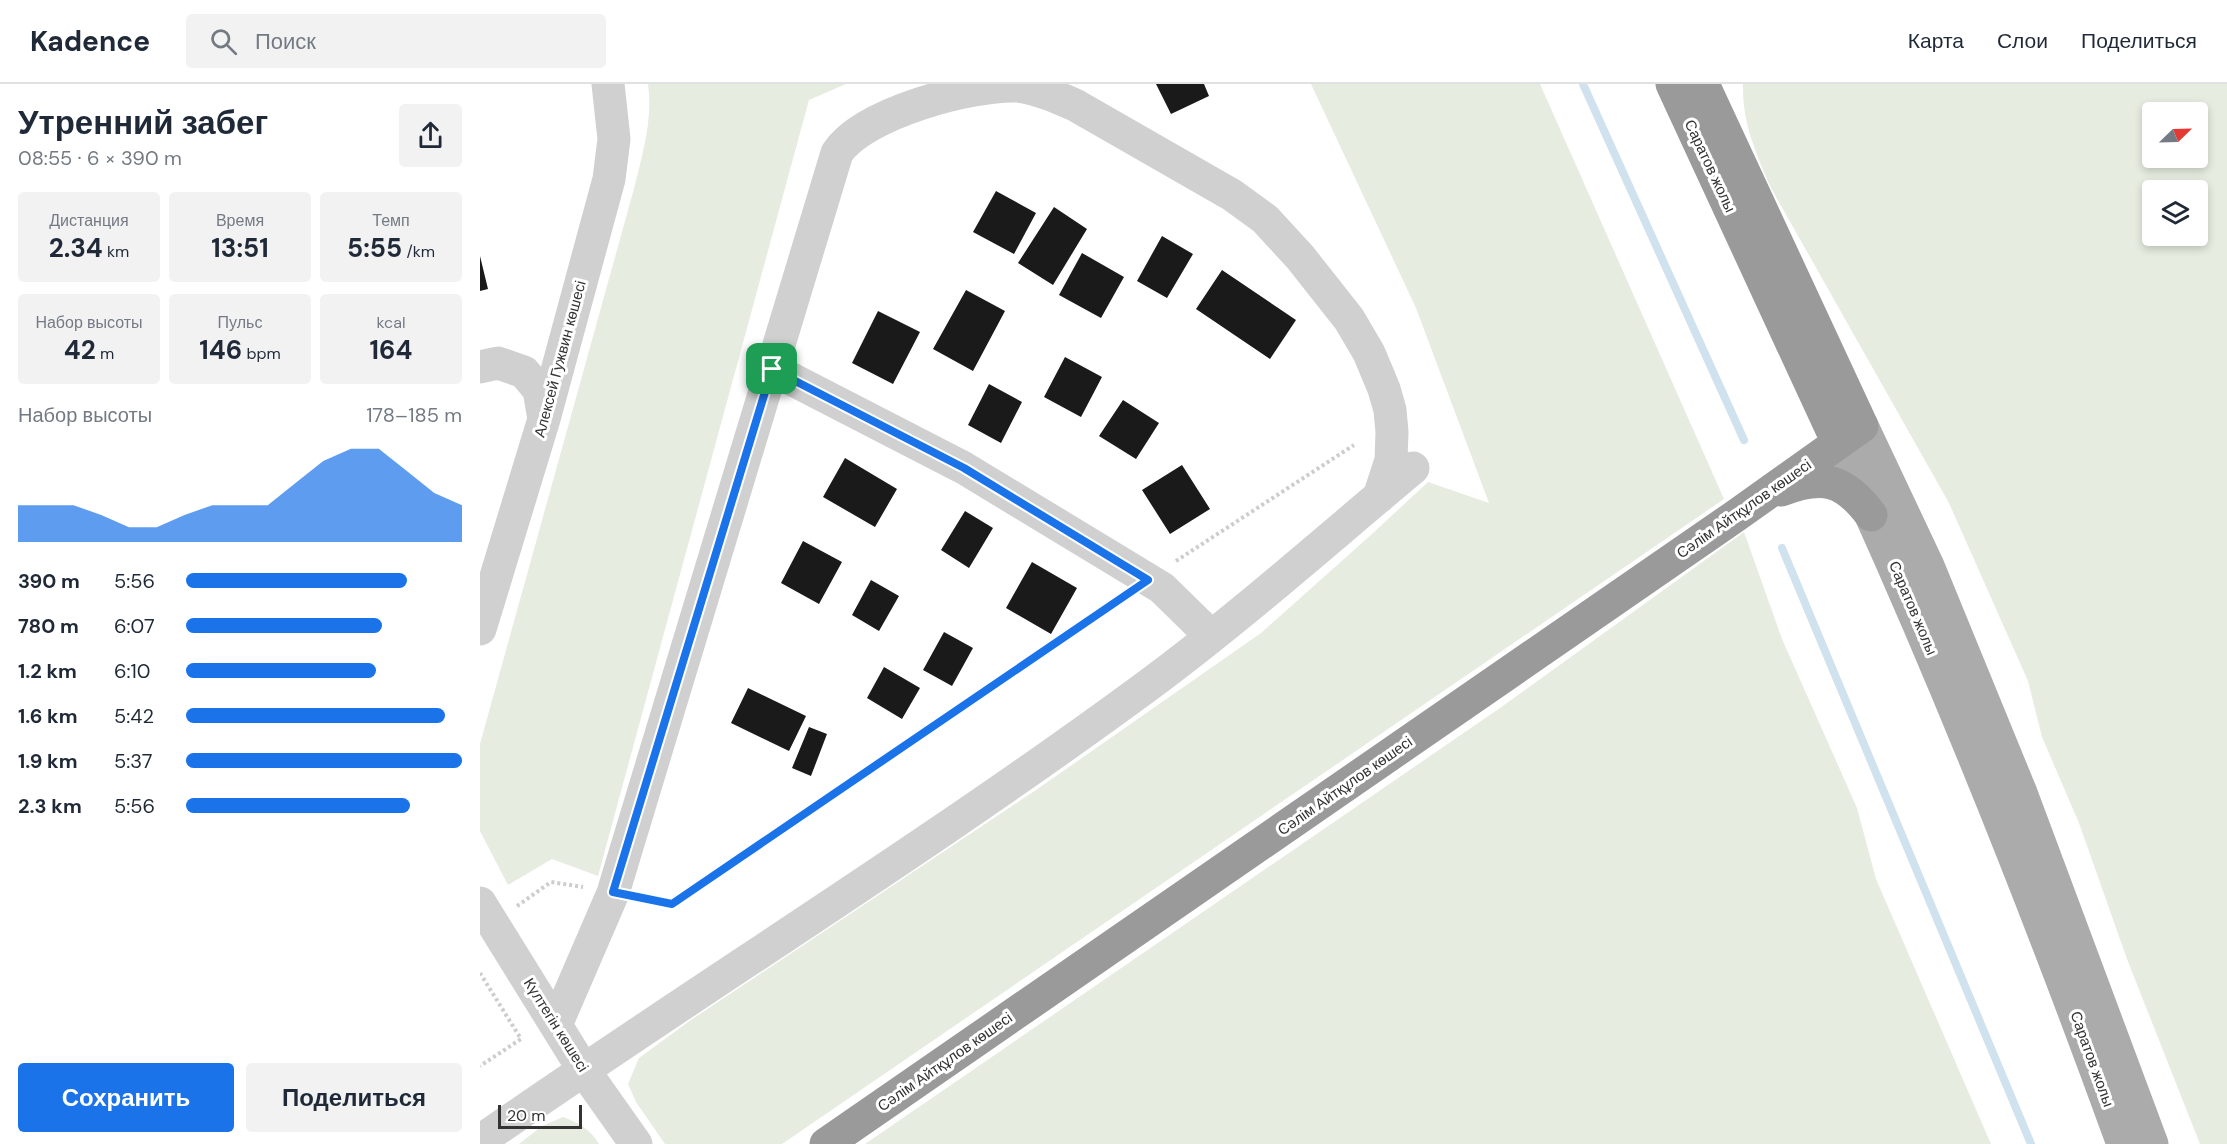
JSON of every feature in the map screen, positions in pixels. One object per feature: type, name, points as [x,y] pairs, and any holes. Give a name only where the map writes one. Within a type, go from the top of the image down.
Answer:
[{"type":"highway","name":"Саратов жолы","points":[[1672,84],[1806,374],[1850,434]]},
{"type":"highway","name":"Саратов жолы","points":[[1703,84],[1729,141],[1850,434]]},
{"type":"highway","points":[[1762,497],[1794,463],[1814,430],[1816,414],[1806,374]]},
{"type":"highway","name":"Сәлім Айтқұлов көшесі","points":[[826,1144],[1850,434]]},
{"type":"highway","points":[[1762,497],[1797,484],[1826,481],[1835,483],[1855,495],[1872,514]]},
{"type":"main road","name":"Саратов жолы","points":[[1850,434],[1872,514],[1926,637],[2009,842],[2123,1144]]},
{"type":"main road","name":"Саратов жолы","points":[[1850,434],[1928,566],[2013,772],[2152,1144]]},
{"type":"street","name":"Алексей Гужвин көшесі","points":[[480,629],[544,419],[609,179],[614,140],[608,84]]},
{"type":"street","points":[[556,1025],[613,892],[837,153],[843,144],[857,133],[878,121],[928,100],[964,89],[989,84],[1017,86],[1048,93],[1075,105],[1232,195],[1265,219],[1300,257],[1349,319],[1369,353],[1384,389],[1392,432],[1391,460],[1379,497]]},
{"type":"street","points":[[1724,84],[1729,141]]},
{"type":"street","points":[[480,367],[498,363],[524,372],[539,390],[544,419]]},
{"type":"street","points":[[772,369],[964,468],[1162,588],[1211,636]]},
{"type":"street","points":[[480,1141],[583,1069],[903,857],[1136,694],[1211,636],[1413,468]]},
{"type":"street","name":"Күлтегін көшесі","points":[[486,913],[583,1069],[636,1144]]},
{"type":"path","points":[[486,913],[551,882],[672,904],[1148,580],[1354,445]]},
{"type":"path","points":[[480,973],[521,1038],[480,1065]]},
{"type":"shaded area","points":[[648,84],[846,84],[809,100],[598,876],[552,859],[508,885],[480,831],[480,744],[635,185],[648,122]]},
{"type":"shaded area","points":[[1311,84],[1540,84],[1724,499],[782,1144],[665,1144],[636,1102],[628,1084],[639,1058],[688,1022],[1036,790],[1261,633],[1428,482],[1489,503],[1416,308]]},
{"type":"shaded area","points":[[1743,84],[2227,84],[2227,1144],[2200,1144],[2127,959],[2079,823],[2042,737],[2028,681],[1949,503],[1771,188],[1751,138],[1745,112]]},
{"type":"shaded area","points":[[1744,532],[1782,639],[1857,808],[1876,879],[1991,1144],[865,1144],[1500,708]]},
{"type":"shaded area","points":[[563,1117],[584,1127],[599,1144],[519,1144],[542,1126]]},
{"type":"building","points":[[1156,84],[1204,84],[1209,96],[1171,114]]},
{"type":"building","points":[[996,191],[1036,213],[1014,254],[973,232]]},
{"type":"building","points":[[1054,207],[1087,229],[1053,285],[1018,263]]},
{"type":"building","points":[[1162,236],[1193,254],[1167,298],[1137,281]]},
{"type":"building","points":[[1082,253],[1124,277],[1101,318],[1059,295]]},
{"type":"building","points":[[480,256],[488,289],[480,291]]},
{"type":"building","points":[[1222,270],[1296,320],[1270,359],[1196,309]]},
{"type":"building","points":[[966,290],[1005,311],[973,371],[933,349]]},
{"type":"building","points":[[878,311],[920,332],[893,384],[852,363]]},
{"type":"building","points":[[1065,357],[1102,377],[1081,417],[1044,397]]},
{"type":"building","points":[[989,384],[1022,402],[1001,443],[968,425]]},
{"type":"building","points":[[1123,400],[1159,423],[1136,459],[1099,436]]},
{"type":"building","points":[[845,458],[897,489],[875,527],[823,497]]},
{"type":"building","points":[[1182,465],[1210,509],[1170,534],[1142,490]]},
{"type":"building","points":[[965,511],[993,528],[969,568],[941,550]]},
{"type":"building","points":[[803,541],[842,562],[819,604],[781,583]]},
{"type":"building","points":[[1032,562],[1077,588],[1051,634],[1006,608]]},
{"type":"building","points":[[871,580],[899,596],[879,631],[852,615]]},
{"type":"building","points":[[944,632],[973,648],[952,686],[923,670]]},
{"type":"building","points":[[884,667],[920,688],[902,719],[867,698]]},
{"type":"building","points":[[748,688],[806,716],[789,751],[731,723]]},
{"type":"building","points":[[809,727],[827,734],[811,776],[792,768]]},
{"type":"waterway","points":[[1583,84],[1744,440]]},
{"type":"waterway","points":[[1782,548],[2031,1144]]},
{"type":"route","points":[[772,369],[964,468],[1148,580],[672,904],[613,892],[654,756],[772,369]]}]
